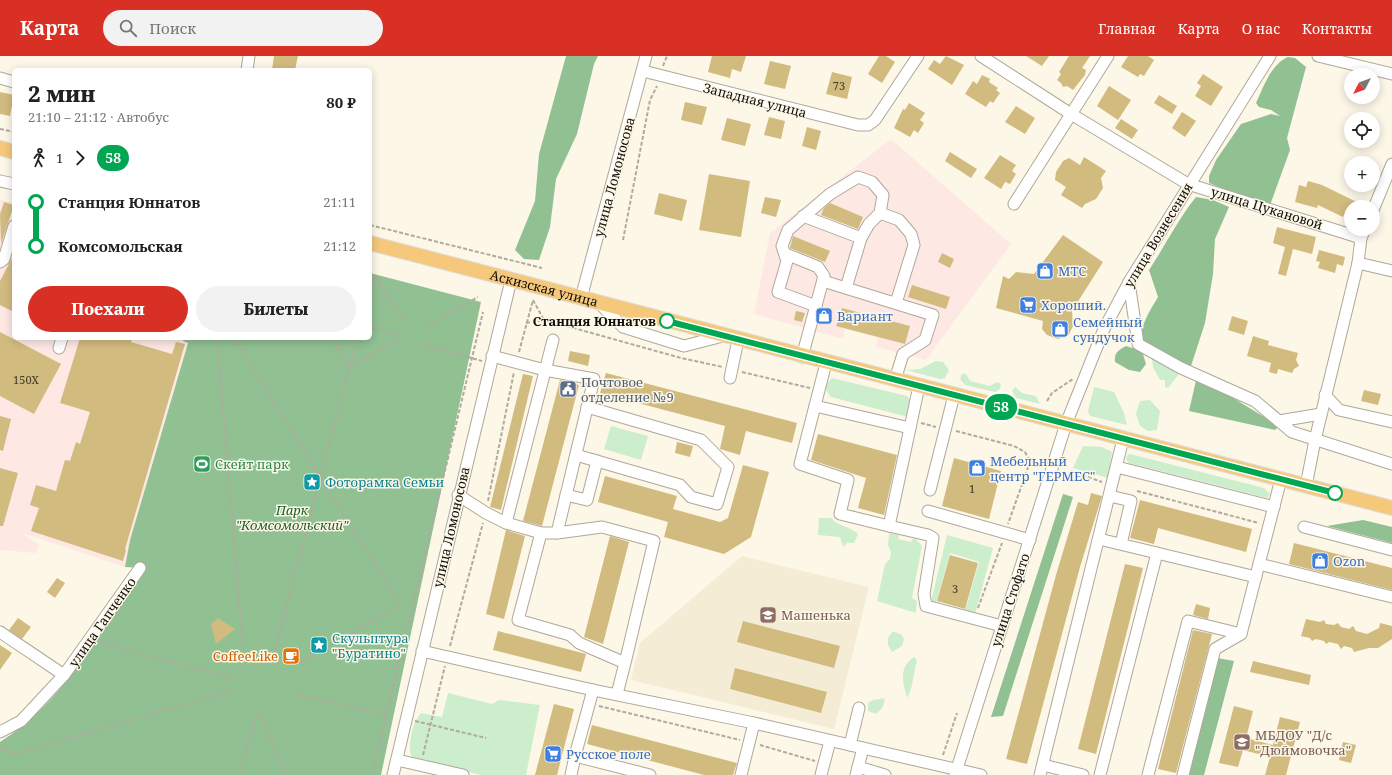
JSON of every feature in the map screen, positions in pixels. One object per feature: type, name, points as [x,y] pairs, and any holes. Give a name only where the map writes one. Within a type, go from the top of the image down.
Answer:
[{"type":"main road","points":[[0,148],[12,151]]},
{"type":"main road","name":"Аскизская улица","points":[[372,244],[802,357],[1392,508]]},
{"type":"street","points":[[246,68],[249,56]]},
{"type":"street","name":"улица Ломоносова","points":[[581,298],[646,56]]},
{"type":"street","name":"Западная улица","points":[[642,71],[851,124],[868,126],[875,120],[918,56]]},
{"type":"street","name":"улица Цукановой","points":[[981,56],[1071,114],[1188,184],[1344,228]]},
{"type":"street","points":[[1014,204],[1108,56]]},
{"type":"street","name":"улица Вознесения","points":[[1066,424],[1104,329],[1129,282],[1188,184],[1270,56]]},
{"type":"street","points":[[1318,56],[1392,74]]},
{"type":"street","points":[[0,78],[12,81]]},
{"type":"street","points":[[1377,200],[1392,164]]},
{"type":"street","points":[[816,306],[778,292],[786,261],[786,254],[782,246],[788,230],[803,216],[830,194],[858,177],[872,182],[883,195],[880,213],[869,224],[861,238],[846,288]]},
{"type":"street","points":[[0,181],[12,184]]},
{"type":"street","points":[[880,213],[899,220],[911,234],[914,245],[896,304]]},
{"type":"street","points":[[803,216],[861,238]]},
{"type":"street","points":[[0,262],[4,259],[12,233]]},
{"type":"street","points":[[1306,486],[1325,395],[1358,263],[1362,236]]},
{"type":"street","points":[[786,254],[818,267],[824,276],[802,357]]},
{"type":"street","points":[[1358,263],[1392,271]]},
{"type":"street","name":"улица Ломоносова","points":[[393,775],[458,495],[511,280]]},
{"type":"street","points":[[823,281],[933,315],[925,340],[903,354],[895,380]]},
{"type":"street","points":[[1129,282],[1138,344],[1181,368],[1255,401],[1292,432],[1392,464]]},
{"type":"street","points":[[598,302],[623,327],[684,346],[722,336]]},
{"type":"street","points":[[506,523],[553,340]]},
{"type":"street","points":[[730,378],[738,340]]},
{"type":"street","points":[[491,360],[594,379],[558,533]]},
{"type":"street","points":[[826,363],[800,464],[848,480],[840,514],[928,535],[932,538],[933,544],[924,594],[926,606],[1002,626]]},
{"type":"street","points":[[889,526],[919,386]]},
{"type":"street","points":[[930,490],[954,395]]},
{"type":"street","points":[[1325,395],[1339,410],[1392,422]]},
{"type":"street","points":[[815,406],[910,428]]},
{"type":"street","points":[[576,455],[680,485],[691,497],[718,504],[728,468],[701,440],[587,407]]},
{"type":"street","points":[[1279,421],[1321,414]]},
{"type":"street","name":"улица Стофато","points":[[956,772],[1066,424]]},
{"type":"street","points":[[1083,775],[1042,770],[1124,439]]},
{"type":"street","points":[[566,495],[587,500],[597,461]]},
{"type":"street","points":[[1117,467],[1274,507]]},
{"type":"street","points":[[1183,775],[1214,649],[1242,634],[1281,479]]},
{"type":"street","points":[[1111,490],[1131,501],[1121,544]]},
{"type":"street","points":[[458,495],[486,513],[506,523],[541,533],[558,533],[602,527],[654,541],[617,694]]},
{"type":"street","points":[[928,512],[1030,540]]},
{"type":"street","points":[[1304,527],[1392,550]]},
{"type":"street","points":[[541,533],[518,620],[570,635],[579,643],[625,663]]},
{"type":"street","points":[[1099,539],[1256,577]]},
{"type":"street","points":[[1100,775],[1157,553]]},
{"type":"street","points":[[1259,564],[1392,597]]},
{"type":"street","name":"улица Гапченко","points":[[0,732],[20,721],[64,675],[140,568]]},
{"type":"street","points":[[1148,775],[1188,621],[1242,634]]},
{"type":"street","name":"улица Гапченко","points":[[0,632],[64,675]]},
{"type":"street","points":[[422,651],[593,690],[754,723],[939,765],[956,772],[981,775]]},
{"type":"street","points":[[571,775],[593,690]]},
{"type":"street","points":[[850,746],[859,708]]},
{"type":"street","points":[[741,775],[754,723]]},
{"type":"street","points":[[821,775],[830,741]]},
{"type":"street","points":[[863,748],[857,771],[885,775]]},
{"type":"street","points":[[575,756],[650,775]]},
{"type":"street","points":[[397,760],[463,775]]},
{"type":"path","points":[[662,69],[667,56]]},
{"type":"path","points":[[623,240],[650,100],[657,85]]},
{"type":"path","points":[[0,129],[12,132]]},
{"type":"path","points":[[372,226],[542,268]]},
{"type":"path","points":[[372,286],[375,276]]},
{"type":"path","points":[[375,276],[404,321]]},
{"type":"path","points":[[426,327],[478,297]]},
{"type":"path","points":[[533,300],[544,320]]},
{"type":"path","points":[[372,775],[484,312]]},
{"type":"path","points":[[372,328],[400,335]]},
{"type":"path","points":[[349,367],[399,338]]},
{"type":"path","points":[[217,340],[243,650]]},
{"type":"path","points":[[235,340],[400,605],[300,663]]},
{"type":"path","points":[[333,340],[349,367]]},
{"type":"path","points":[[273,657],[356,340]]},
{"type":"path","points":[[421,344],[472,358],[491,360]]},
{"type":"path","points":[[1047,401],[1052,393],[1074,378]]},
{"type":"path","points":[[945,429],[950,433],[957,431],[1014,446],[1026,452],[1028,458],[1031,459]]},
{"type":"path","points":[[1071,471],[1111,490]]},
{"type":"path","points":[[1135,491],[1269,526]]},
{"type":"path","points":[[95,641],[236,679]]},
{"type":"path","points":[[0,750],[16,754],[234,690]]},
{"type":"path","points":[[293,694],[386,715]]},
{"type":"path","points":[[590,704],[749,742],[824,763]]},
{"type":"path","points":[[239,775],[258,712],[285,775]]},
{"type":"path","points":[[939,765],[957,713]]},
{"type":"path","points":[[412,720],[486,738]]},
{"type":"path","points":[[420,765],[432,724]]},
{"type":"shaded area","points":[[891,139],[1011,244],[926,360],[876,347],[878,338],[845,329],[843,339],[754,314],[770,233]]},
{"type":"shaded area","points":[[0,199],[12,202],[12,340],[184,340],[188,342],[130,540],[125,567],[22,533],[39,545],[36,553],[0,550]]},
{"type":"shaded area","name":"Машенька","points":[[742,556],[869,587],[834,729],[631,680],[640,643]]},
{"type":"green space","points":[[566,56],[598,56],[594,64],[577,134],[556,179],[550,227],[539,260],[524,259],[515,250],[535,201],[539,154]]},
{"type":"green space","points":[[1288,57],[1295,58],[1306,67],[1287,138],[1290,150],[1269,208],[1209,183],[1209,176],[1216,160],[1241,124],[1271,114],[1280,116],[1271,110],[1259,107],[1256,103],[1272,71],[1282,60]]},
{"type":"green space","points":[[1196,197],[1213,200],[1229,207],[1215,239],[1213,274],[1205,323],[1191,366],[1142,342],[1141,337],[1143,325],[1158,297],[1149,270],[1183,214]]},
{"type":"green space","name":"Парк \"Комсомольский\"","points":[[372,274],[481,302],[381,775],[0,775],[0,742],[23,726],[44,707],[63,685],[98,639],[145,568],[125,567],[130,540],[188,343],[183,341],[372,340]]},
{"type":"green space","points":[[1126,346],[1142,351],[1146,364],[1140,372],[1129,370],[1115,362],[1117,352]]},
{"type":"green space","points":[[1151,354],[1182,370],[1168,388],[1165,387],[1165,380],[1160,380],[1153,367]]},
{"type":"green space","points":[[936,361],[943,362],[949,370],[945,378],[940,379],[906,370],[920,369]]},
{"type":"green space","points":[[962,374],[966,374],[970,381],[990,386],[997,382],[1001,384],[1000,389],[995,392],[965,385],[960,379]]},
{"type":"green space","points":[[1197,376],[1279,426],[1275,430],[1189,411]]},
{"type":"green space","points":[[832,378],[907,396],[911,401],[908,417],[831,397],[824,387]]},
{"type":"green space","points":[[1015,387],[1022,393],[1036,396],[1040,404],[1016,398],[1012,391]]},
{"type":"green space","points":[[1094,387],[1114,392],[1124,413],[1127,425],[1090,416],[1088,411]]},
{"type":"green space","points":[[1150,400],[1160,411],[1157,430],[1148,431],[1140,426],[1136,414],[1140,401]]},
{"type":"green space","points":[[611,426],[648,436],[641,460],[604,449]]},
{"type":"green space","points":[[1083,446],[1102,447],[1112,452],[1108,478],[1073,468]]},
{"type":"green space","points":[[1130,454],[1264,488],[1270,494],[1267,498],[1129,463],[1126,459],[1127,455]]},
{"type":"green space","points":[[1063,494],[1073,497],[1003,716],[991,717]]},
{"type":"green space","points":[[819,518],[831,518],[837,523],[855,531],[858,534],[854,543],[847,543],[843,547],[840,537],[818,535]]},
{"type":"green space","points":[[1363,520],[1392,527],[1392,543],[1327,526]]},
{"type":"green space","points":[[889,533],[899,535],[898,539],[911,542],[912,539],[916,539],[922,546],[912,598],[917,601],[916,613],[877,601],[885,564],[890,559],[891,552],[888,545]]},
{"type":"green space","points":[[947,535],[993,548],[974,618],[936,607],[937,602],[965,611],[979,562],[950,553],[935,607],[930,606]]},
{"type":"green space","points":[[892,632],[900,634],[904,639],[902,646],[892,652],[888,645],[888,638]]},
{"type":"green space","points":[[914,657],[917,660],[911,689],[907,698],[903,676],[906,666]]},
{"type":"green space","points":[[1212,657],[1234,661],[1204,775],[1184,775]]},
{"type":"green space","points":[[448,693],[492,704],[499,700],[540,705],[526,775],[481,775],[412,759],[410,741],[418,717],[421,713],[442,717]]},
{"type":"green space","points":[[885,698],[883,707],[876,714],[868,711],[868,703],[873,700]]},
{"type":"building","points":[[274,56],[298,56],[295,68],[272,68]]},
{"type":"building","points":[[712,56],[746,56],[741,72],[732,69],[730,78],[708,72]]},
{"type":"building","points":[[879,56],[886,56],[895,62],[882,83],[868,74]]},
{"type":"building","points":[[946,56],[964,65],[952,85],[928,69],[934,60],[940,64]]},
{"type":"building","points":[[1026,56],[1049,56],[1042,66]]},
{"type":"building","points":[[1069,56],[1090,56],[1082,68],[1086,70],[1085,75],[1073,90],[1067,86],[1063,87],[1057,80],[1061,74],[1059,72]]},
{"type":"building","points":[[1128,56],[1148,56],[1154,60],[1144,76],[1140,74],[1138,77],[1121,67]]},
{"type":"building","points":[[770,61],[791,66],[785,89],[764,84]]},
{"type":"building","points":[[832,72],[852,77],[847,99],[826,94]]},
{"type":"building","points":[[1203,74],[1223,87],[1211,106],[1195,96],[1201,86],[1197,83]]},
{"type":"building","points":[[982,75],[990,79],[989,82],[998,88],[996,90],[1000,93],[993,103],[990,101],[986,107],[965,94],[973,81],[977,84]]},
{"type":"building","points":[[1109,86],[1131,100],[1118,120],[1097,106]]},
{"type":"building","points":[[0,92],[12,95],[10,116],[0,114]]},
{"type":"building","points":[[1159,95],[1177,106],[1172,114],[1154,103]]},
{"type":"building","points":[[685,102],[707,107],[702,125],[681,120]]},
{"type":"building","points":[[909,103],[925,113],[920,120],[924,123],[918,133],[914,130],[910,137],[894,128],[903,109],[905,110]]},
{"type":"building","points":[[1016,106],[1035,118],[1025,134],[1005,122]]},
{"type":"building","points":[[1182,112],[1196,121],[1185,137],[1172,128]]},
{"type":"building","points":[[769,117],[785,121],[781,139],[764,135]]},
{"type":"building","points":[[727,118],[751,124],[745,146],[721,140]]},
{"type":"building","points":[[1121,119],[1138,130],[1132,139],[1115,128]]},
{"type":"building","points":[[807,127],[821,131],[816,150],[802,146]]},
{"type":"building","points":[[950,152],[977,169],[971,178],[945,161]]},
{"type":"building","points":[[1000,155],[1016,165],[1012,171],[1016,174],[1010,184],[1005,182],[1001,189],[984,178]]},
{"type":"building","points":[[1084,157],[1106,171],[1101,178],[1103,188],[1096,199],[1085,204],[1082,208],[1061,195],[1066,187],[1055,180],[1056,172],[1063,161],[1069,158],[1080,165]]},
{"type":"building","points":[[709,174],[750,181],[741,237],[699,230]]},
{"type":"building","points":[[1308,181],[1322,185],[1353,200],[1344,200],[1343,217],[1318,205],[1317,208],[1295,202],[1299,185],[1306,187]]},
{"type":"building","points":[[659,193],[687,200],[682,221],[654,214]]},
{"type":"building","points":[[765,197],[781,200],[776,217],[761,213]]},
{"type":"building","points":[[4,202],[12,204],[12,211],[1,244],[0,214]]},
{"type":"building","points":[[830,203],[863,217],[858,229],[821,215],[824,208]]},
{"type":"building","points":[[1277,227],[1316,237],[1312,254],[1293,249],[1286,276],[1278,274],[1285,247],[1273,243]]},
{"type":"building","points":[[1063,235],[1103,262],[1072,311],[1073,326],[1069,334],[1058,339],[1047,335],[1042,329],[1043,321],[996,308],[1003,276],[1009,279],[1016,272],[1034,274]]},
{"type":"building","points":[[793,236],[830,251],[825,262],[790,248]]},
{"type":"building","points":[[1319,250],[1345,257],[1343,266],[1337,264],[1335,273],[1318,268],[1320,262],[1316,261]]},
{"type":"building","points":[[942,253],[954,259],[950,268],[938,262]]},
{"type":"building","points":[[12,258],[12,311],[0,305],[0,281]]},
{"type":"building","points":[[912,285],[950,297],[946,309],[908,297]]},
{"type":"building","points":[[842,308],[910,326],[905,344],[836,326]]},
{"type":"building","points":[[796,311],[805,313],[802,322],[794,320]]},
{"type":"building","points":[[1232,316],[1248,321],[1244,335],[1228,330]]},
{"type":"building","points":[[0,332],[12,338],[12,340],[15,340],[61,364],[34,414],[0,396]]},
{"type":"building","points":[[1253,336],[1269,341],[1268,345],[1298,353],[1296,360],[1299,366],[1294,369],[1292,373],[1278,369],[1277,374],[1269,372],[1271,363],[1247,356]]},
{"type":"building","points":[[79,340],[132,340],[131,342],[172,354],[176,342],[185,344],[125,549],[123,561],[31,531],[39,508],[30,505],[36,485],[56,491],[65,460],[70,461],[76,442],[80,444],[90,412],[60,403]]},
{"type":"building","points":[[570,351],[590,355],[588,366],[568,361]]},
{"type":"building","points":[[606,373],[797,423],[792,443],[746,431],[740,455],[720,449],[725,426],[600,393]]},
{"type":"building","points":[[523,374],[533,376],[501,510],[490,507]]},
{"type":"building","points":[[560,380],[579,385],[542,526],[523,521]]},
{"type":"building","points":[[1364,390],[1381,394],[1378,405],[1361,401]]},
{"type":"building","points":[[0,416],[11,419],[3,451],[0,450]]},
{"type":"building","points":[[818,434],[897,455],[884,515],[858,508],[866,478],[811,460]]},
{"type":"building","points":[[677,442],[693,446],[690,457],[675,453]]},
{"type":"building","points":[[954,458],[1001,471],[989,519],[942,506]]},
{"type":"building","points":[[743,465],[769,472],[751,537],[724,554],[664,537],[668,522],[598,502],[605,476],[677,496],[673,509],[720,522],[728,518]]},
{"type":"building","points":[[0,468],[18,473],[3,526],[0,526]]},
{"type":"building","points":[[1091,493],[1102,496],[1080,567],[1027,764],[1006,759],[1056,575],[1078,502],[1088,505]]},
{"type":"building","points":[[1140,500],[1252,529],[1246,552],[1158,528],[1154,544],[1130,538]]},
{"type":"building","points":[[506,530],[525,536],[504,619],[486,614]]},
{"type":"building","points":[[610,536],[629,542],[603,644],[584,637]]},
{"type":"building","points":[[1294,543],[1392,568],[1392,590],[1289,564]]},
{"type":"building","points":[[950,555],[978,563],[965,609],[937,601]]},
{"type":"building","points":[[1125,564],[1143,568],[1096,754],[1078,749]]},
{"type":"building","points":[[57,578],[65,583],[55,598],[47,592]]},
{"type":"building","points":[[1196,604],[1210,608],[1208,619],[1193,615]]},
{"type":"building","points":[[18,618],[31,627],[22,639],[9,630]]},
{"type":"building","points":[[218,618],[235,629],[216,644],[211,624]]},
{"type":"building","points":[[1306,619],[1320,622],[1324,620],[1326,624],[1334,625],[1338,623],[1341,627],[1349,629],[1353,626],[1356,631],[1367,634],[1379,628],[1380,623],[1392,626],[1392,639],[1378,648],[1369,648],[1354,652],[1352,648],[1344,646],[1341,649],[1338,644],[1329,642],[1326,644],[1324,641],[1316,639],[1312,641],[1310,638],[1301,636]]},
{"type":"building","points":[[743,621],[840,646],[834,668],[737,642]]},
{"type":"building","points":[[1193,630],[1212,634],[1176,773],[1158,769]]},
{"type":"building","points":[[498,631],[586,654],[581,672],[493,650]]},
{"type":"building","points":[[0,645],[12,653],[0,670]]},
{"type":"building","points":[[1253,661],[1311,675],[1309,685],[1250,672]]},
{"type":"building","points":[[735,668],[827,692],[821,713],[730,689]]},
{"type":"building","points":[[554,704],[574,709],[557,775],[535,775]]},
{"type":"building","name":"МБДОУ \"Д/с \"Дюймовочка\"","points":[[1234,706],[1253,711],[1246,738],[1273,745],[1280,717],[1300,722],[1286,775],[1265,775],[1270,757],[1243,750],[1238,767],[1219,763]]},
{"type":"building","points":[[592,725],[737,763],[733,775],[704,775],[587,744]]},
{"type":"building","points":[[1343,742],[1356,745],[1351,763],[1339,760]]},
{"type":"bus line","name":"58","points":[[667,321],[802,357],[1335,493]]},
{"type":"place","name":"МТС","points":[[1045,271]]},
{"type":"place","name":"Хороший.","points":[[1028,305]]},
{"type":"place","name":"Вариант","points":[[824,316]]},
{"type":"place","name":"Станция Юннатов","points":[[667,321]]},
{"type":"place","name":"Семейный сундучок","points":[[1060,329]]},
{"type":"place","name":"Почтовое отделение №9","points":[[568,389]]},
{"type":"place","name":"Скейт парк","points":[[202,464]]},
{"type":"place","name":"Мебельный центр \"ГЕРМЕС\"","points":[[977,468]]},
{"type":"place","name":"Фоторамка Семьи","points":[[312,482]]},
{"type":"place","name":"Ozon","points":[[1320,561]]},
{"type":"place","name":"Машенька","points":[[768,615]]},
{"type":"place","name":"Скульптура \"Буратино\"","points":[[319,645]]},
{"type":"place","name":"CoffeeLike","points":[[291,656]]},
{"type":"place","name":"МБДОУ \"Д/с \"Дюймовочка\"","points":[[1242,742]]},
{"type":"place","name":"Русское поле","points":[[553,754]]}]
